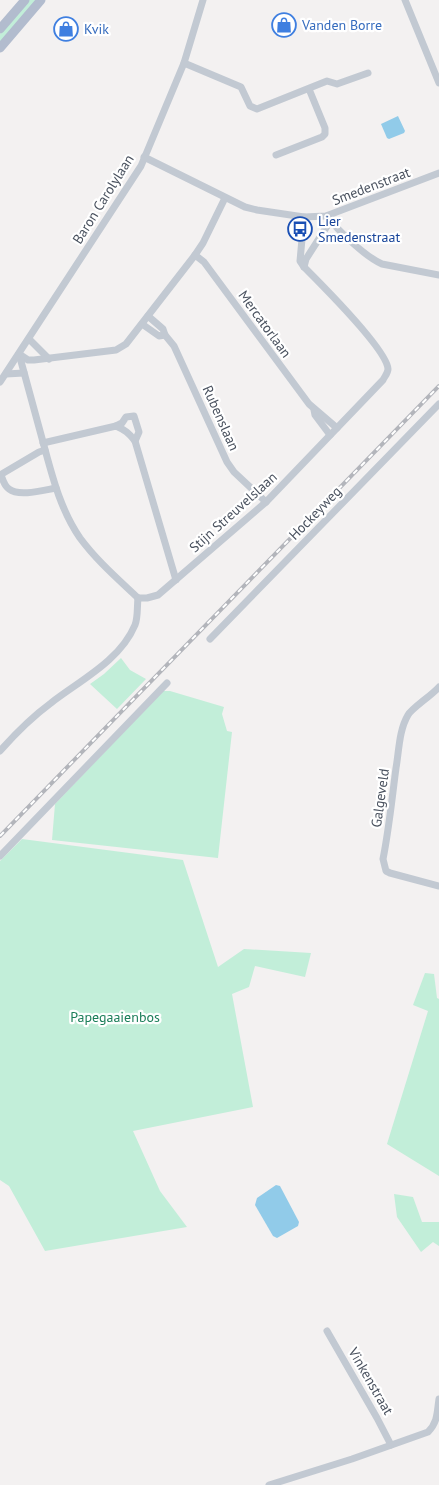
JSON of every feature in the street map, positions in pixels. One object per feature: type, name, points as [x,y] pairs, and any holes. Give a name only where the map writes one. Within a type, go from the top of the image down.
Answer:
[{"type":"main road","points":[[0,29],[25,0]]},
{"type":"main road","points":[[0,48],[41,0]]},
{"type":"street","name":"Baron Carolylaan","points":[[0,382],[141,166],[184,63],[203,0]]},
{"type":"street","points":[[405,0],[439,82]]},
{"type":"street","points":[[410,0],[411,13]]},
{"type":"street","points":[[184,63],[241,87],[250,106],[257,109],[327,81],[337,84],[368,73]]},
{"type":"street","points":[[276,155],[322,137],[325,134],[325,128],[309,89]]},
{"type":"street","name":"Smedenstraat","points":[[144,157],[245,207],[329,218],[439,173]]},
{"type":"street","points":[[19,354],[28,360],[49,359],[120,348],[126,344],[195,255],[225,198]]},
{"type":"street","points":[[304,216],[300,261],[304,267]]},
{"type":"street","points":[[304,267],[306,258],[329,218],[374,260],[382,264],[439,275]]},
{"type":"street","name":"Mercatorlaan","points":[[195,255],[204,262],[314,410],[337,428]]},
{"type":"street","name":"Stijn Streuvelslaan","points":[[138,598],[147,598],[158,594],[266,502],[383,380],[388,371],[386,363],[365,333],[344,308],[304,267]]},
{"type":"street","name":"Rubenslaan","points":[[148,316],[163,329],[165,335],[174,346],[227,462],[234,472],[266,502]]},
{"type":"street","points":[[142,324],[159,336],[165,335]]},
{"type":"street","points":[[29,339],[49,359]]},
{"type":"street","points":[[0,751],[49,704],[113,656],[131,633],[136,623],[138,598],[106,569],[85,544],[66,512],[56,488],[19,354]]},
{"type":"street","points":[[6,374],[24,373]]},
{"type":"street","name":"Hockeyweg","points":[[210,639],[439,404]]},
{"type":"street","name":"Mercatorlaan","points":[[314,410],[315,415],[330,435]]},
{"type":"street","points":[[56,488],[33,492],[16,492],[6,486],[0,475],[39,452],[44,447],[116,426],[122,423],[126,417],[134,416],[139,432],[135,441]]},
{"type":"street","points":[[116,426],[126,430],[135,441],[176,580]]},
{"type":"street","points":[[0,856],[167,683]]},
{"type":"street","name":"Galgeveld","points":[[439,687],[412,710],[405,723],[399,748],[383,859],[386,871],[390,873],[439,886]]},
{"type":"street","name":"Vinkenstraat","points":[[327,1331],[378,1418],[391,1445]]},
{"type":"street","points":[[269,1485],[428,1432],[437,1419],[439,1399]]},
{"type":"green space","points":[[29,0],[37,0],[0,43],[0,34]]},
{"type":"green space","points":[[121,658],[130,670],[146,679],[117,709],[90,684]]},
{"type":"green space","points":[[163,691],[170,691],[224,707],[222,714],[227,731],[232,732],[218,858],[52,840],[55,804]]},
{"type":"green space","name":"Papegaaienbos","points":[[22,839],[183,860],[218,967],[244,949],[311,953],[305,977],[255,966],[249,987],[232,994],[253,1107],[133,1131],[160,1191],[187,1227],[45,1251],[9,1186],[0,1180],[0,861]]},
{"type":"green space","points":[[425,973],[434,974],[437,998],[439,999],[439,1176],[387,1144],[428,1011],[413,1005]]},
{"type":"green space","points":[[394,1194],[413,1197],[422,1222],[439,1222],[439,1246],[433,1242],[421,1252],[397,1217]]},
{"type":"water","points":[[398,116],[405,131],[389,139],[381,124]]},
{"type":"water","points":[[276,1185],[280,1186],[299,1222],[298,1226],[277,1238],[273,1236],[255,1205],[257,1198]]},
{"type":"railway","points":[[0,836],[439,386]]},
{"type":"place","name":"Vanden Borre","points":[[284,25]]},
{"type":"place","name":"Kvik","points":[[66,29]]},
{"type":"place","name":"Lier Smedenstraat","points":[[300,229]]}]
